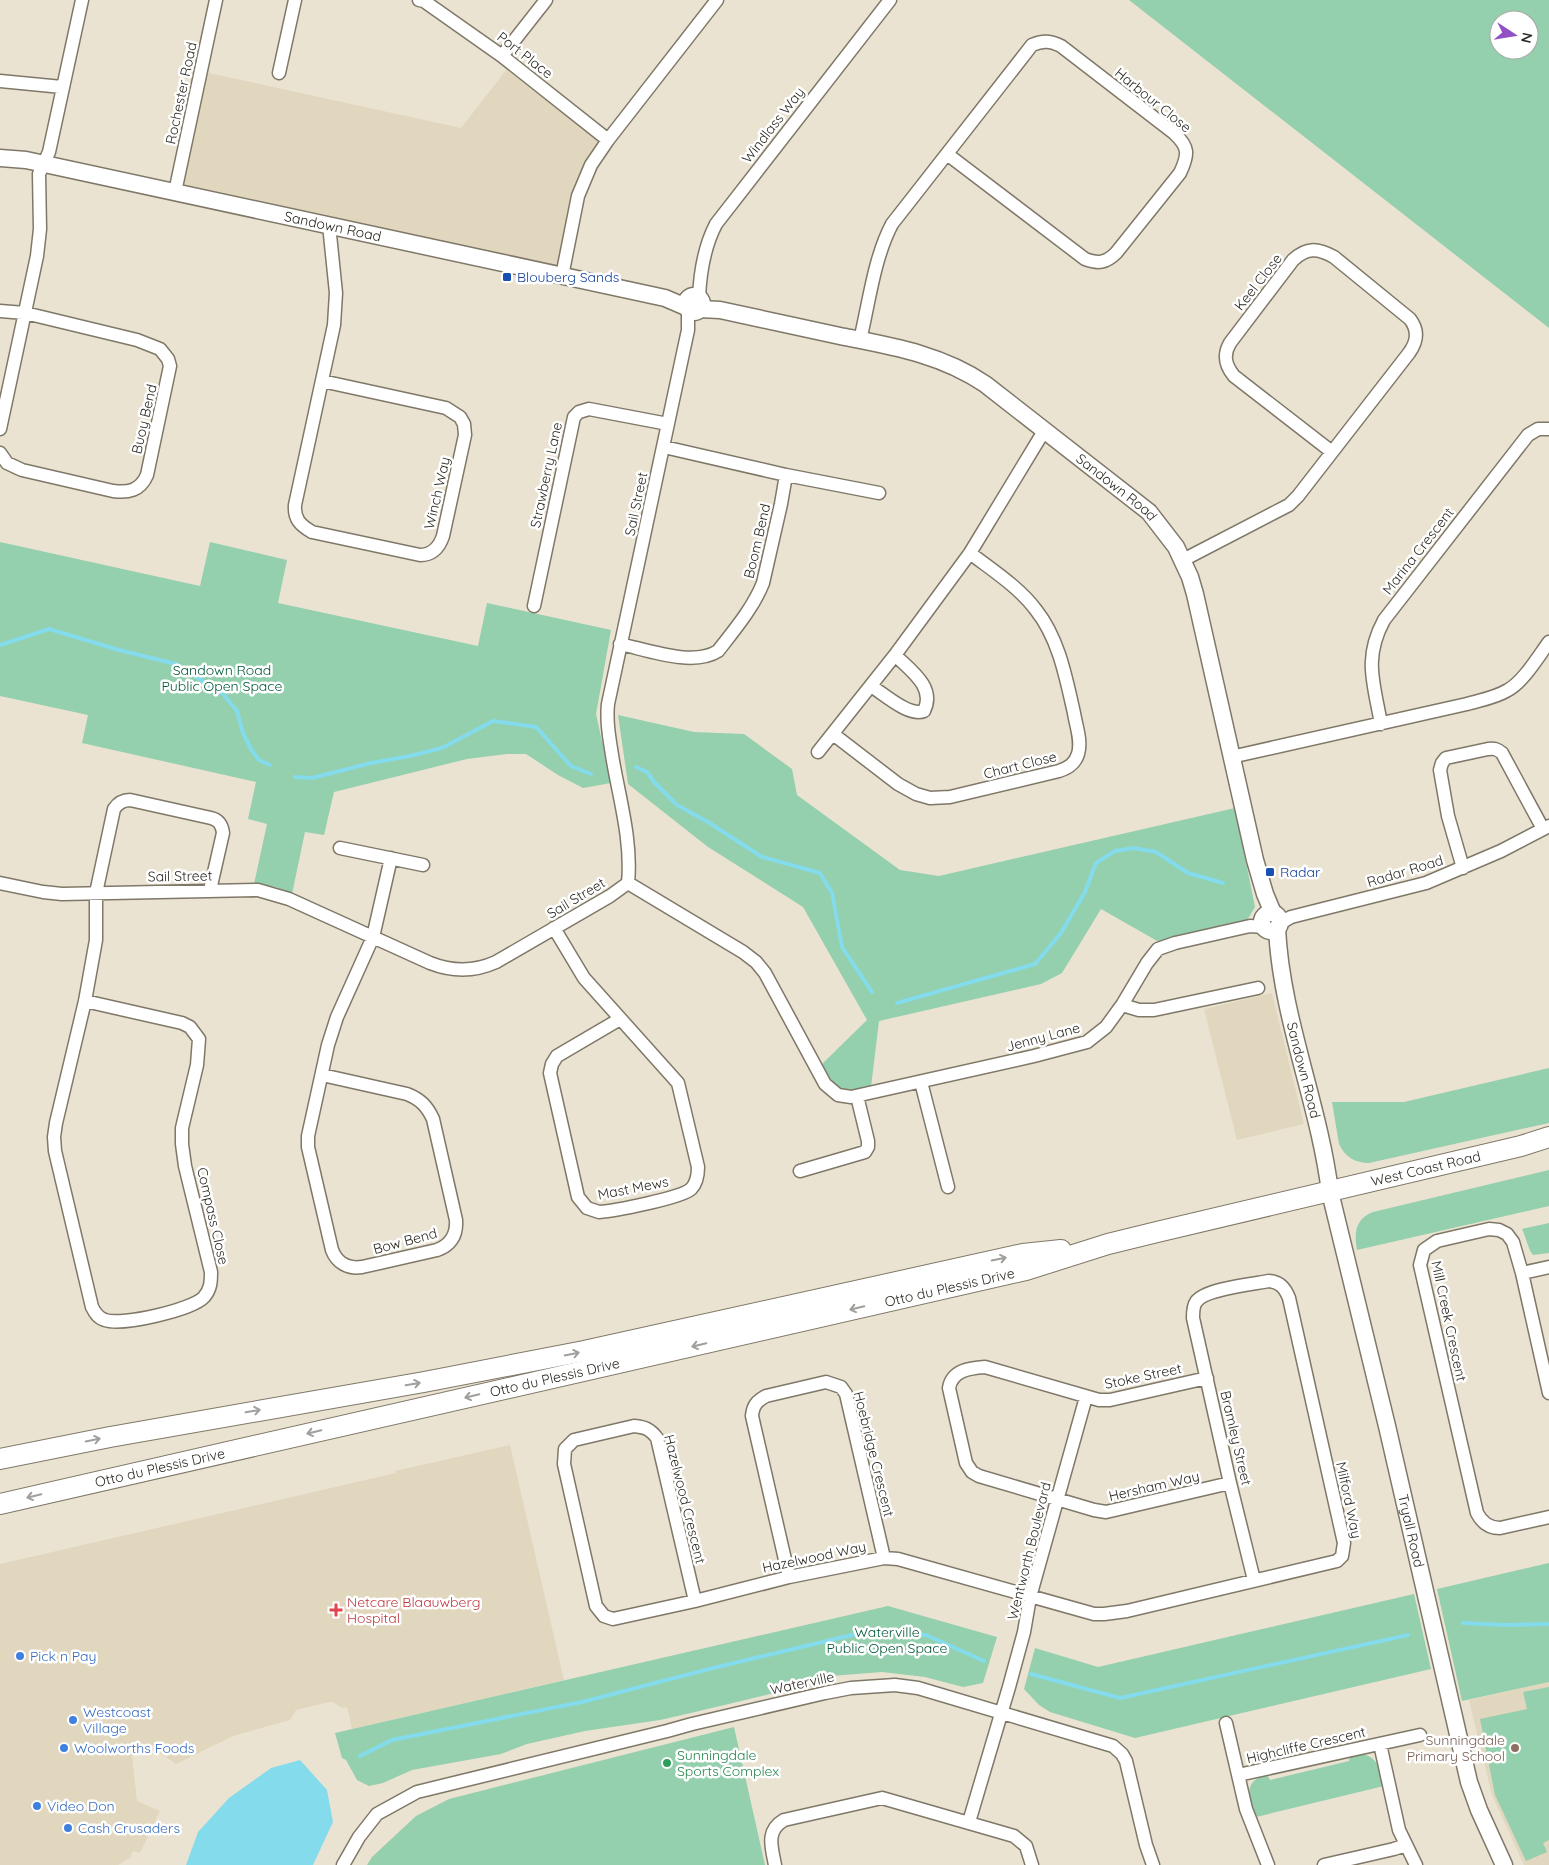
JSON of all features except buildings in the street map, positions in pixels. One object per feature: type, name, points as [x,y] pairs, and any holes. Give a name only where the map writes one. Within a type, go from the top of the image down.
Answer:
[{"type":"main road","name":"West Coast Road","points":[[1330,1192],[1521,1146],[1549,1137]]},
{"type":"main road","name":"West Coast Road","points":[[1521,1146],[1549,1142]]},
{"type":"main road","name":"Otto du Plessis Drive","points":[[0,1504],[1026,1270],[1108,1244],[1330,1192]]},
{"type":"main road","name":"Otto du Plessis Drive","points":[[0,1459],[139,1432],[584,1352],[1023,1254],[1108,1244]]},
{"type":"street","points":[[0,429],[37,256],[40,229],[39,174],[49,152],[82,0]]},
{"type":"street","name":"Rochester Road","points":[[175,192],[216,0]]},
{"type":"street","points":[[279,73],[295,0]]},
{"type":"street","name":"Port Place","points":[[419,0],[424,1],[502,56],[608,140]]},
{"type":"street","points":[[502,56],[546,0]]},
{"type":"street","points":[[562,276],[578,196],[591,165],[608,140],[717,0]]},
{"type":"street","name":"Windlass Way","points":[[694,304],[706,247],[716,224],[890,0]]},
{"type":"street","name":"Harbour Close","points":[[860,340],[886,236],[892,224],[1032,45],[1042,41],[1054,42],[1061,46],[1174,133],[1183,142],[1187,152],[1185,163],[1180,173],[1116,253],[1100,263],[1085,259],[947,154]]},
{"type":"street","points":[[0,81],[62,87]]},
{"type":"street","name":"Sandown Road","points":[[0,158],[44,163],[927,355],[961,369],[985,384],[1149,512],[1168,535],[1183,560],[1195,594],[1254,860],[1278,949],[1284,989],[1326,1163],[1330,1192]]},
{"type":"street","name":"Winch Way","points":[[322,381],[446,408],[460,417],[465,430],[464,445],[443,536],[438,546],[430,554],[420,555],[312,532],[297,520],[294,514],[295,506],[334,325],[336,293],[329,225]]},
{"type":"street","name":"Keel Close","points":[[1183,560],[1278,512],[1298,496],[1413,348],[1417,336],[1416,329],[1410,320],[1334,257],[1325,252],[1308,250],[1293,260],[1230,342],[1226,349],[1226,360],[1228,368],[1234,376],[1332,452]]},
{"type":"street","name":"Sail Street","points":[[0,883],[52,894],[245,889],[271,892],[439,967],[468,970],[496,962],[610,896],[628,883],[630,865],[628,845],[610,742],[607,713],[620,644],[694,304]]},
{"type":"street","name":"Buoy Bend","points":[[0,310],[25,313],[153,346],[160,349],[168,359],[170,366],[147,475],[144,482],[135,490],[113,490],[22,470],[7,463],[0,453]]},
{"type":"street","name":"Strawberry Lane","points":[[534,606],[574,417],[580,412],[589,409],[668,424]]},
{"type":"street","name":"Marina Crescent","points":[[1381,724],[1371,663],[1374,644],[1384,620],[1528,436],[1538,429],[1549,430]]},
{"type":"street","points":[[818,752],[895,655],[970,553],[1044,431]]},
{"type":"street","points":[[664,447],[786,475],[879,493]]},
{"type":"street","name":"Boom Bend","points":[[620,644],[691,658],[710,656],[718,651],[754,603],[764,583],[786,475]]},
{"type":"street","name":"Chart Close","points":[[833,734],[898,784],[916,794],[930,798],[950,797],[1059,772],[1073,764],[1078,753],[1079,736],[1063,668],[1053,638],[1037,610],[1024,596],[970,553]]},
{"type":"street","points":[[1231,757],[1381,724],[1494,696],[1509,690],[1519,681],[1549,642]]},
{"type":"street","points":[[871,686],[909,711],[918,713],[924,711],[928,703],[926,689],[919,679],[895,655]]},
{"type":"street","points":[[1463,868],[1448,816],[1440,770],[1444,760],[1449,756],[1493,748],[1500,751],[1546,827]]},
{"type":"street","name":"Compass Close","points":[[85,1001],[182,1023],[190,1027],[199,1039],[197,1065],[182,1128],[182,1144],[212,1282],[206,1296],[196,1303],[137,1320],[120,1322],[104,1320],[99,1317],[92,1307],[55,1151],[56,1123],[85,1001],[96,940],[96,893],[114,809],[120,802],[127,800],[211,818],[218,822],[223,833],[210,890]]},
{"type":"street","name":"Radar Road","points":[[1271,922],[1426,884],[1546,827]]},
{"type":"street","points":[[340,848],[423,864]]},
{"type":"street","name":"Bow Bend","points":[[322,1075],[407,1094],[415,1097],[426,1107],[433,1119],[456,1220],[456,1233],[449,1244],[438,1250],[362,1267],[350,1267],[337,1259],[332,1250],[307,1142],[328,1045],[337,1017],[373,937],[391,858]]},
{"type":"street","name":"Jenny Lane","points":[[628,883],[743,952],[756,962],[764,973],[825,1084],[844,1097],[858,1096],[1079,1045],[1100,1033],[1122,1005],[1147,963],[1158,949],[1175,943],[1271,922]]},
{"type":"street","name":"Mast Mews","points":[[554,928],[584,978],[678,1083],[698,1173],[694,1184],[681,1194],[599,1212],[586,1208],[578,1197],[550,1073],[552,1064],[557,1056],[620,1019]]},
{"type":"street","points":[[1122,1005],[1139,1010],[1154,1010],[1258,988]]},
{"type":"street","points":[[921,1082],[948,1187]]},
{"type":"street","points":[[800,1171],[862,1154],[867,1150],[868,1141],[858,1096]]},
{"type":"street","name":"Tryall Road","points":[[1330,1192],[1387,1426],[1469,1782],[1479,1810],[1504,1865]]},
{"type":"street","name":"Mill Creek Crescent","points":[[1549,1394],[1522,1273],[1511,1238],[1503,1232],[1494,1229],[1437,1241],[1424,1250],[1420,1260],[1422,1275],[1477,1513],[1488,1526],[1500,1528],[1549,1516]]},
{"type":"street","points":[[1522,1273],[1549,1267]]},
{"type":"street","name":"Milford Way","points":[[1030,1597],[1094,1614],[1127,1611],[1337,1561],[1342,1556],[1344,1543],[1286,1290],[1278,1283],[1269,1280],[1208,1294],[1196,1302]]},
{"type":"street","name":"Bramley Street","points":[[1196,1302],[1193,1318],[1230,1484],[1254,1580]]},
{"type":"street","name":"Stoke Street","points":[[1056,1500],[997,1483],[972,1472],[962,1452],[949,1393],[949,1384],[952,1377],[968,1369],[985,1367],[1099,1400],[1110,1400],[1207,1378]]},
{"type":"street","name":"Hoebridge Crescent","points":[[789,1577],[752,1416],[753,1410],[760,1399],[766,1396],[826,1382],[840,1387],[846,1394],[884,1558]]},
{"type":"street","name":"Wentworth Boulevard","points":[[969,1822],[1002,1712],[1024,1632],[1030,1597],[1086,1397]]},
{"type":"street","name":"Hazelwood Crescent","points":[[604,1616],[596,1606],[564,1456],[565,1449],[574,1440],[634,1426],[648,1429],[657,1438],[695,1601]]},
{"type":"street","name":"Hersham Way","points":[[1056,1500],[1106,1512],[1230,1484]]},
{"type":"street","name":"Hazelwood Way","points":[[604,1616],[617,1619],[789,1577],[884,1558],[898,1559],[1030,1597]]},
{"type":"street","name":"Waterville","points":[[344,1865],[359,1837],[377,1814],[417,1792],[758,1708],[851,1688],[907,1686],[1002,1712],[1113,1746],[1126,1761],[1146,1845],[1153,1865]]},
{"type":"street","name":"Highcliffe Crescent","points":[[1226,1723],[1246,1809],[1268,1865]]},
{"type":"street","name":"Highcliffe Crescent","points":[[1238,1775],[1420,1735]]},
{"type":"street","name":"Highcliffe Crescent","points":[[1380,1744],[1399,1830],[1416,1865]]},
{"type":"street","points":[[775,1865],[770,1836],[779,1823],[784,1820],[878,1798],[969,1822],[1019,1838],[1026,1846],[1032,1865]]},
{"type":"street","points":[[1324,1865],[1406,1845]]},
{"type":"shaded area","points":[[511,64],[606,140],[589,165],[561,276],[174,192],[200,71],[461,128]]},
{"type":"shaded area","points":[[1272,993],[1304,1124],[1237,1140],[1204,1009]]},
{"type":"shaded area","name":"Netcare Blaauwberg Hospital","points":[[510,1445],[564,1680],[352,1729],[347,1707],[342,1708],[333,1702],[329,1702],[296,1710],[290,1720],[233,1736],[176,1764],[157,1751],[132,1756],[137,1801],[160,1811],[140,1853],[133,1851],[130,1858],[118,1865],[0,1865],[0,1564]]},
{"type":"shaded area","name":"Sunningdale Primary School","points":[[1549,1682],[1549,1865],[1524,1865],[1492,1795],[1469,1700]]},
{"type":"green space","points":[[1129,0],[1549,0],[1549,328]]},
{"type":"green space","name":"Sandown Road Public Open Space","points":[[0,542],[200,586],[210,542],[287,560],[278,603],[478,646],[487,603],[611,630],[596,714],[611,783],[583,788],[558,775],[526,754],[507,754],[467,759],[334,792],[324,835],[305,832],[292,894],[276,887],[254,884],[267,824],[248,819],[256,782],[82,743],[88,715],[0,696]]},
{"type":"green space","points":[[618,715],[694,732],[744,734],[792,769],[797,795],[900,870],[939,876],[1235,808],[1255,907],[1246,922],[1159,942],[1101,909],[1062,973],[1041,984],[879,1021],[871,1087],[846,1090],[832,1081],[821,1065],[867,1020],[803,907],[708,847],[628,784]]},
{"type":"green space","points":[[1549,1068],[1549,1123],[1369,1163],[1359,1162],[1351,1158],[1339,1144],[1332,1102],[1404,1102]]},
{"type":"green space","points":[[1549,1170],[1549,1206],[1357,1250],[1357,1227],[1362,1218],[1373,1212]]},
{"type":"green space","points":[[1549,1223],[1549,1253],[1533,1255],[1522,1229]]},
{"type":"green space","points":[[1549,1563],[1549,1682],[1462,1701],[1437,1589]]},
{"type":"green space","points":[[1414,1594],[1431,1669],[1135,1738],[1050,1712],[1039,1705],[1024,1689],[1035,1648],[1098,1667]]},
{"type":"green space","name":"Waterville Public Open Space","points":[[888,1606],[997,1637],[983,1683],[963,1687],[925,1677],[882,1672],[831,1676],[799,1687],[660,1720],[585,1731],[527,1744],[501,1754],[412,1770],[383,1783],[369,1786],[357,1780],[346,1760],[342,1758],[335,1733]]},
{"type":"green space","name":"Sunningdale Primary School","points":[[1549,1687],[1549,1840],[1543,1843],[1547,1852],[1526,1861],[1495,1795],[1480,1719],[1527,1709],[1523,1692]]},
{"type":"green space","name":"Sunningdale Sports Complex","points":[[734,1727],[765,1865],[367,1865],[372,1857],[416,1816],[449,1799]]},
{"type":"green space","points":[[1365,1755],[1374,1760],[1384,1786],[1256,1817],[1250,1792],[1253,1782],[1259,1778],[1267,1775],[1270,1780],[1349,1761],[1350,1756]]},
{"type":"water","points":[[300,1760],[327,1790],[333,1822],[313,1865],[186,1865],[198,1832],[229,1798],[271,1768]]},
{"type":"waterway","points":[[0,645],[49,629],[119,650],[176,664],[223,694],[237,711],[243,733],[251,749],[259,760],[270,765]]},
{"type":"waterway","points":[[295,777],[312,778],[442,748],[493,721],[536,727],[571,766],[591,774]]},
{"type":"waterway","points":[[636,767],[647,772],[654,782],[677,805],[708,822],[762,857],[820,873],[832,893],[842,947],[872,992]]},
{"type":"waterway","points":[[897,1003],[1035,964],[1061,933],[1085,892],[1096,863],[1115,851],[1134,848],[1156,852],[1188,873],[1223,883]]},
{"type":"waterway","points":[[1463,1623],[1505,1625],[1549,1624]]},
{"type":"waterway","points":[[360,1756],[392,1740],[582,1702],[709,1669],[873,1630],[926,1635],[984,1661]]},
{"type":"waterway","points":[[1031,1674],[1120,1698],[1408,1635]]},
{"type":"place","name":"Blouberg Sands","points":[[507,277]]},
{"type":"place","name":"Radar","points":[[1270,872]]},
{"type":"place","name":"Netcare Blaauwberg Hospital","points":[[336,1610]]},
{"type":"place","name":"Pick n Pay","points":[[20,1656]]},
{"type":"place","name":"Westcoast Village","points":[[73,1720]]},
{"type":"place","name":"Woolworths Foods","points":[[64,1748]]},
{"type":"place","name":"Sunningdale Primary School","points":[[1515,1748]]},
{"type":"place","name":"Sunningdale Sports Complex","points":[[667,1763]]},
{"type":"place","name":"Video Don","points":[[37,1806]]},
{"type":"place","name":"Cash Crusaders","points":[[68,1828]]}]
